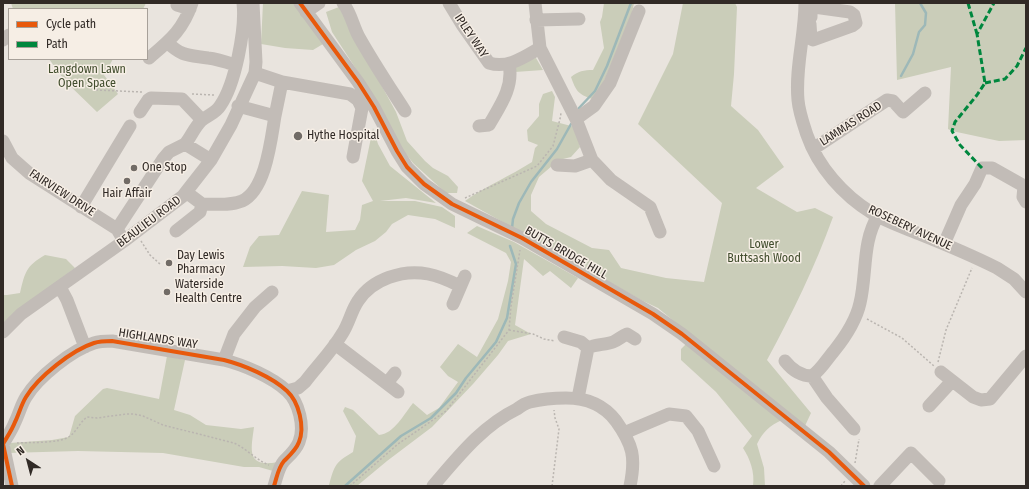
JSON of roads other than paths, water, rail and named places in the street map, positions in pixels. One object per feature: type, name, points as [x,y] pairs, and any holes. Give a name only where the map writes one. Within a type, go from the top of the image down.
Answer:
[{"type":"street","points":[[124,241],[117,228],[163,159],[168,152],[185,144],[202,120],[214,113],[221,105],[236,65],[243,23],[243,3]]},
{"type":"street","name":"BEAULIEU ROAD","points":[[3,332],[21,314],[135,233],[186,192],[211,160],[231,125],[238,106],[255,73],[256,62],[253,3]]},
{"type":"street","points":[[303,7],[319,3]]},
{"type":"street","points":[[343,3],[349,10],[354,29],[405,111]]},
{"type":"street","name":"IPLEY WAY","points":[[449,3],[489,63],[502,66],[509,64],[540,48]]},
{"type":"street","points":[[535,3],[540,48],[576,119],[592,160],[611,180],[650,207],[660,232]]},
{"type":"street","name":"ROSEBERY AVENUE","points":[[805,3],[807,20],[797,75],[798,94],[801,118],[813,149],[826,171],[858,202],[878,216],[977,258],[1003,271],[1014,279],[1026,292]]},
{"type":"street","points":[[150,58],[180,29],[191,6],[177,5]]},
{"type":"street","name":"BUTTS BRIDGE HILL","points":[[303,7],[358,82],[374,107],[396,151],[407,166],[424,184],[452,204],[522,238],[653,314],[682,334],[829,452],[864,486]]},
{"type":"street","points":[[576,119],[594,106],[610,83],[639,11]]},
{"type":"street","points":[[536,20],[579,19]]},
{"type":"street","points":[[167,42],[178,52],[187,56],[212,59],[236,65]]},
{"type":"street","points":[[487,128],[508,88],[511,74],[509,64]]},
{"type":"street","points":[[255,73],[282,82],[350,94],[358,100],[362,108],[354,157]]},
{"type":"street","points":[[186,192],[202,204],[236,202],[247,198],[252,193],[257,186],[266,164],[282,82]]},
{"type":"street","name":"LAMMAS ROAD","points":[[813,149],[887,100],[893,101],[903,112],[925,93]]},
{"type":"street","points":[[140,112],[151,98],[180,98],[202,120]]},
{"type":"street","points":[[238,106],[275,116]]},
{"type":"street","points":[[81,207],[130,126]]},
{"type":"street","name":"FAIRVIEW DRIVE","points":[[3,141],[12,158],[29,173],[81,207],[117,228]]},
{"type":"street","points":[[185,144],[211,160]]},
{"type":"street","points":[[557,165],[575,166],[592,160]]},
{"type":"street","points":[[944,244],[961,206],[975,184],[982,168],[992,168],[1025,184],[1023,197],[1026,202]]},
{"type":"street","points":[[176,231],[200,212],[202,204]]},
{"type":"street","points":[[785,361],[798,373],[805,376],[812,376],[820,369],[843,339],[857,314],[862,292],[870,234],[878,216]]},
{"type":"street","points":[[287,391],[298,388],[335,344],[344,331],[358,300],[369,289],[390,277],[404,274],[423,273],[462,281],[453,304]]},
{"type":"street","points":[[60,287],[67,300],[85,347]]},
{"type":"street","points":[[224,360],[234,334],[264,293]]},
{"type":"street","points":[[588,348],[594,345],[603,345],[615,342],[627,334],[636,339]]},
{"type":"street","points":[[564,337],[581,342],[588,348]]},
{"type":"street","name":"HIGHLANDS WAY","points":[[3,444],[15,423],[26,398],[36,383],[56,366],[85,347],[99,342],[118,342],[236,363],[274,381],[287,391],[300,416],[302,434],[298,446],[284,461],[279,470],[274,486]]},
{"type":"street","points":[[335,344],[398,392]]},
{"type":"street","points":[[578,398],[588,348]]},
{"type":"street","points":[[941,372],[973,397],[981,400],[990,399],[1026,357]]},
{"type":"street","points":[[387,383],[395,373]]},
{"type":"street","points":[[812,376],[827,398],[854,429]]},
{"type":"street","points":[[929,406],[952,381]]},
{"type":"street","points":[[433,486],[480,433],[505,414],[529,402],[552,398],[578,398],[594,402],[610,413],[624,433],[631,447],[634,461],[630,486]]},
{"type":"street","points":[[624,433],[669,414],[686,416],[698,431],[714,466]]},
{"type":"street","points":[[3,444],[10,470],[12,486]]},
{"type":"street","points":[[880,486],[911,453],[939,481]]},
{"type":"waterway","points":[[579,108],[595,91],[607,66],[631,3]]},
{"type":"waterway","points":[[901,76],[913,54],[919,32],[925,25],[926,13],[920,3]]},
{"type":"waterway","points":[[512,228],[513,219],[519,203],[531,182],[557,149],[571,124]]},
{"type":"waterway","points":[[345,486],[401,436],[431,418],[456,393],[466,378],[496,342],[507,318],[516,264],[510,246]]},
{"type":"place","name":"Hythe Hospital","points":[[298,136]]},
{"type":"place","name":"One Stop","points":[[134,168]]},
{"type":"place","name":"Hair Affair","points":[[127,181]]},
{"type":"place","name":"Day Lewis Pharmacy","points":[[169,263]]},
{"type":"place","name":"Waterside Health Centre","points":[[167,292]]},
{"type":"park label","name":"Langdown Lawn Open Space","points":[[87,77]]},
{"type":"park label","name":"Lower Buttsash Wood","points":[[764,252]]}]
